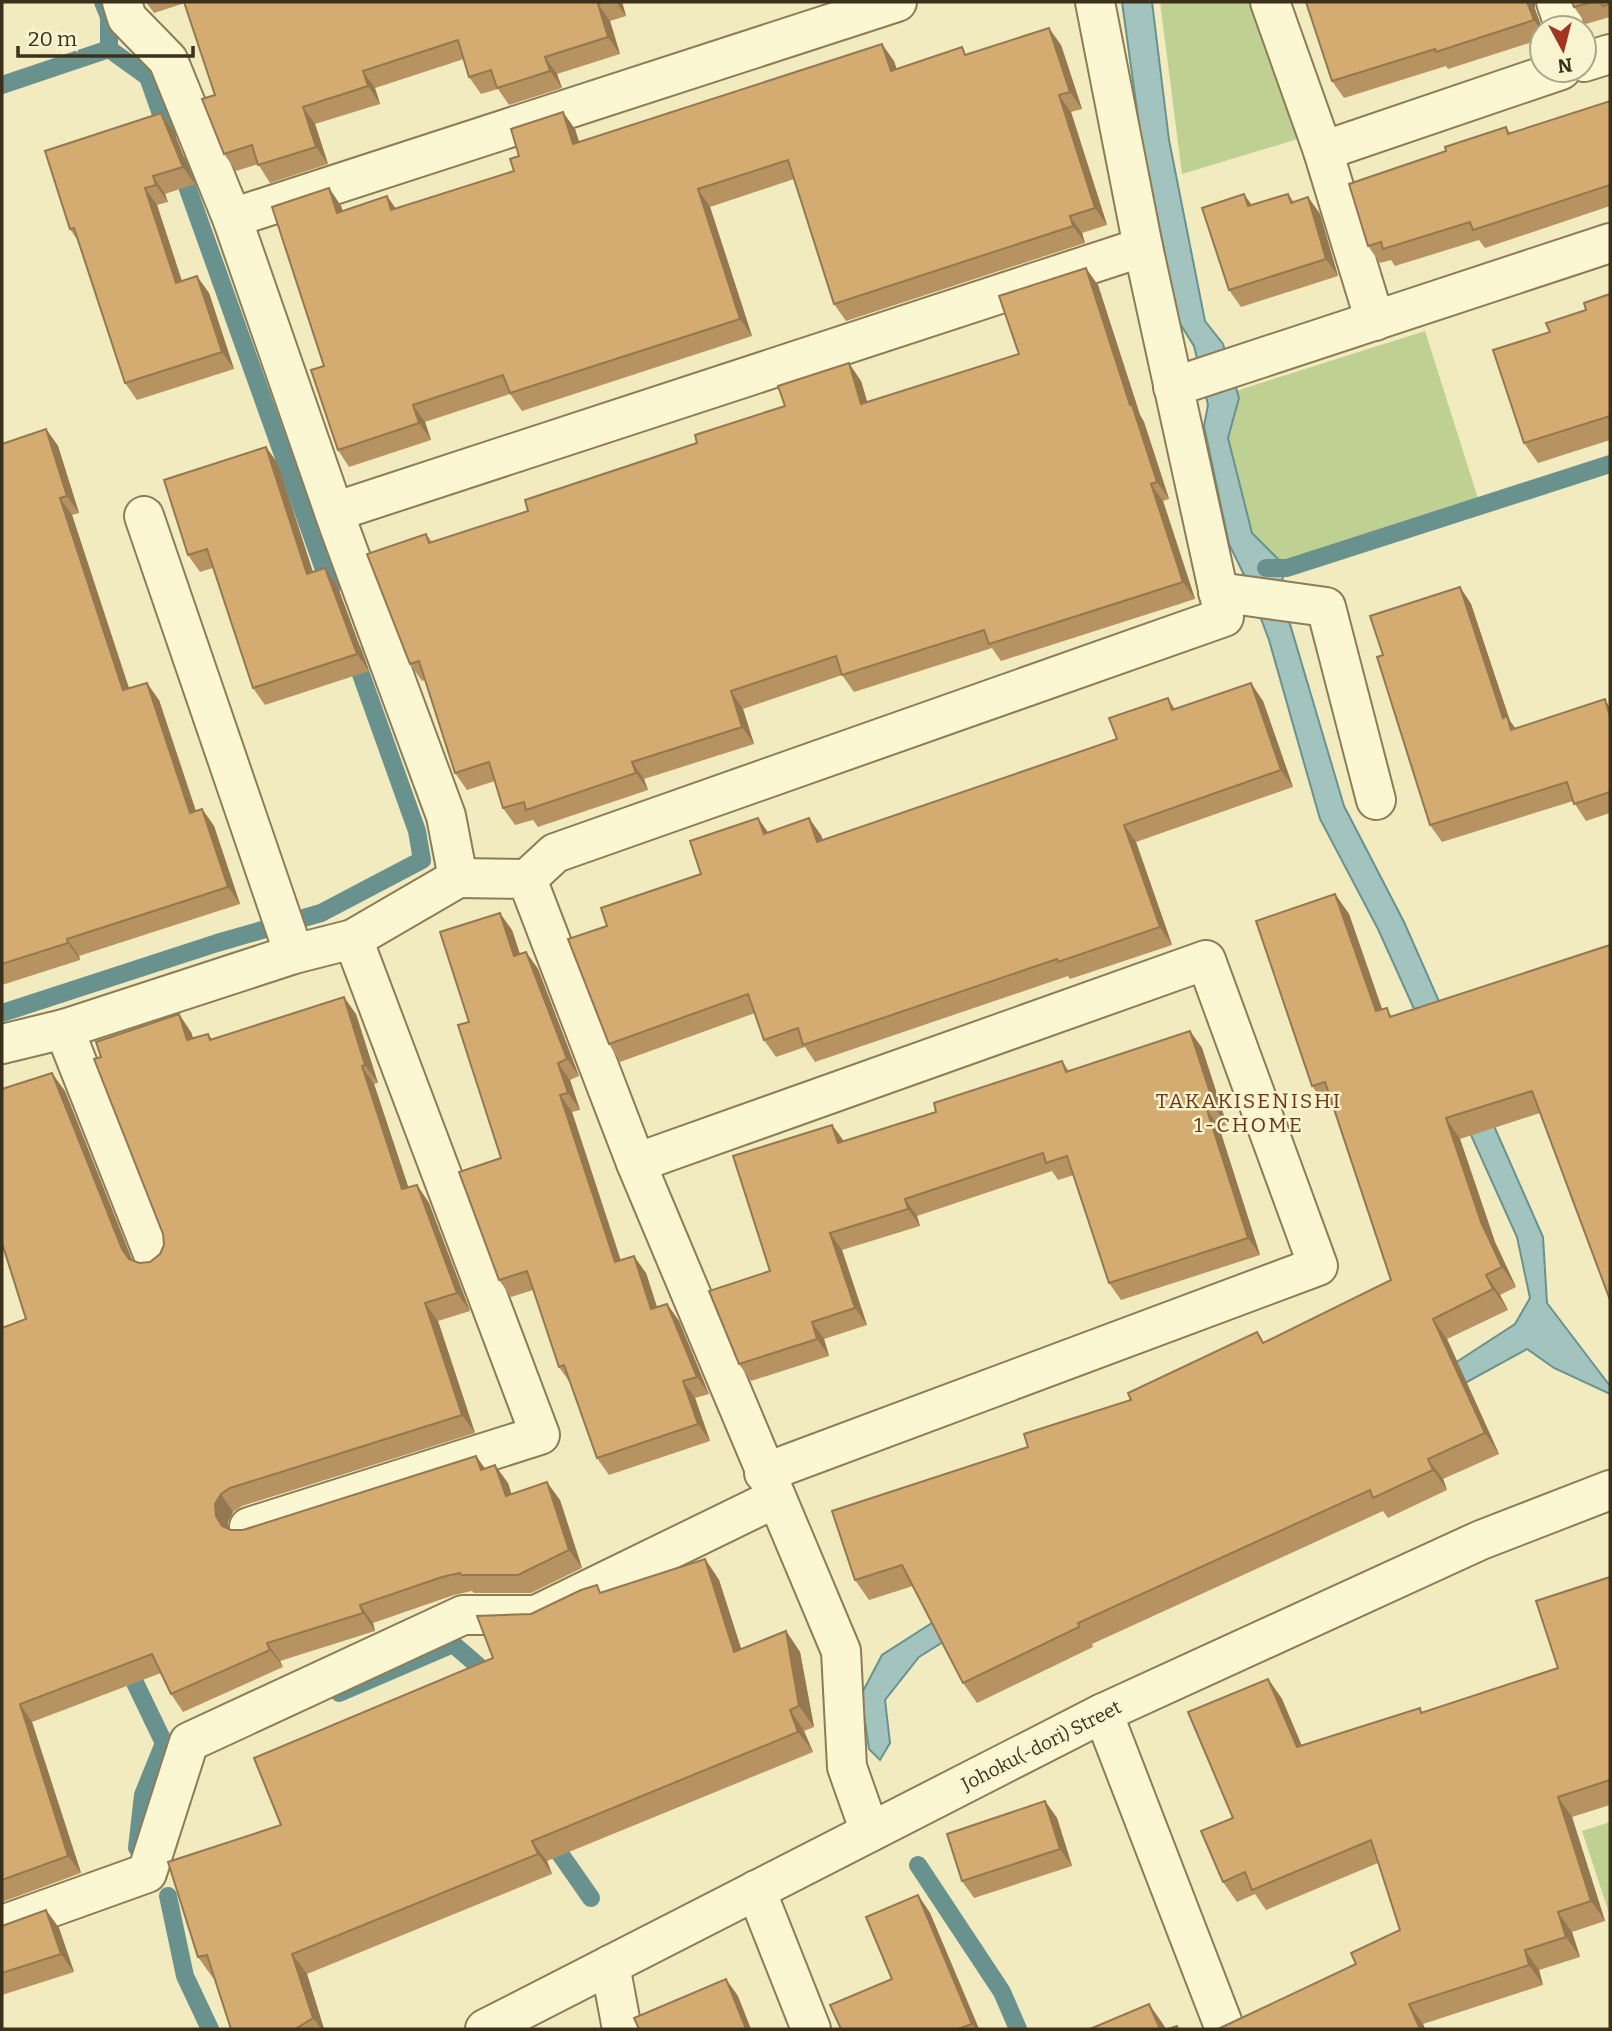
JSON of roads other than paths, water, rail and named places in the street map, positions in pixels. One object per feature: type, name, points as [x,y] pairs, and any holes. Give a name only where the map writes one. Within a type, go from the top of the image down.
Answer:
[{"type":"street","points":[[122,2],[127,18],[168,60],[232,218],[334,512],[446,816],[458,878]]},
{"type":"street","points":[[232,218],[897,2]]},
{"type":"street","points":[[2,1044],[64,1029],[294,954],[354,939],[458,878],[527,880],[555,853],[1224,617],[1231,594],[1173,387],[1095,2]]},
{"type":"street","points":[[1270,2],[1323,151],[1375,321]]},
{"type":"street","points":[[1323,151],[1528,81]]},
{"type":"street","points":[[1173,387],[1610,243]]},
{"type":"street","points":[[334,512],[1143,247]]},
{"type":"street","points":[[144,516],[294,954]]},
{"type":"street","points":[[1231,594],[1326,607],[1376,800]]},
{"type":"street","points":[[527,880],[636,1163],[841,1651],[847,1767],[870,1832]]},
{"type":"street","points":[[249,1527],[540,1435],[354,939]]},
{"type":"street","points":[[2,1925],[147,1873],[189,1742],[463,1615],[536,1615],[770,1485],[1318,1266],[1206,960],[636,1163]]},
{"type":"street","points":[[64,1029],[155,1259]]},
{"type":"street","name":"Johoku(-dori) Street","points":[[485,2029],[1103,1713],[1481,1540],[1610,1490]]},
{"type":"street","points":[[1103,1713],[1225,2029]]},
{"type":"street","points":[[756,1890],[811,2029]]},
{"type":"street","points":[[610,1965],[622,2029]]},
{"type":"water","points":[[1122,2],[1152,2],[1169,140],[1205,321],[1223,344],[1239,398],[1228,438],[1252,533],[1287,568],[1279,587],[1344,806],[1404,922],[1543,1237],[1547,1303],[1610,1386],[1610,1394],[1554,1368],[1527,1349],[1445,1394],[988,1614],[919,1657],[885,1700],[890,1743],[880,1760],[869,1749],[861,1695],[882,1655],[982,1591],[1438,1374],[1515,1324],[1530,1298],[1517,1237],[1378,929],[1320,819],[1269,640],[1246,579],[1229,544],[1204,426],[1208,405],[1194,346],[1179,322],[1141,139]]},
{"type":"waterway","points":[[2,85],[109,49],[109,17],[103,2]]},
{"type":"waterway","points":[[109,49],[148,77],[168,134]]},
{"type":"waterway","points":[[179,164],[331,589]]},
{"type":"waterway","points":[[1266,568],[1287,568],[1610,464]]},
{"type":"waterway","points":[[2,1013],[217,943],[321,913],[422,860],[417,831],[353,652]]},
{"type":"waterway","points":[[339,1693],[453,1644],[483,1670],[487,1684]]},
{"type":"waterway","points":[[125,1662],[164,1743],[143,1795],[137,1848]]},
{"type":"waterway","points":[[549,1838],[591,1898]]},
{"type":"waterway","points":[[918,1865],[1002,1992],[1018,2029]]},
{"type":"waterway","points":[[168,1896],[185,1976],[210,2029]]},
{"type":"district","name":"TAKAKISENISHI 1-CHOME","points":[[1249,1113]]}]
